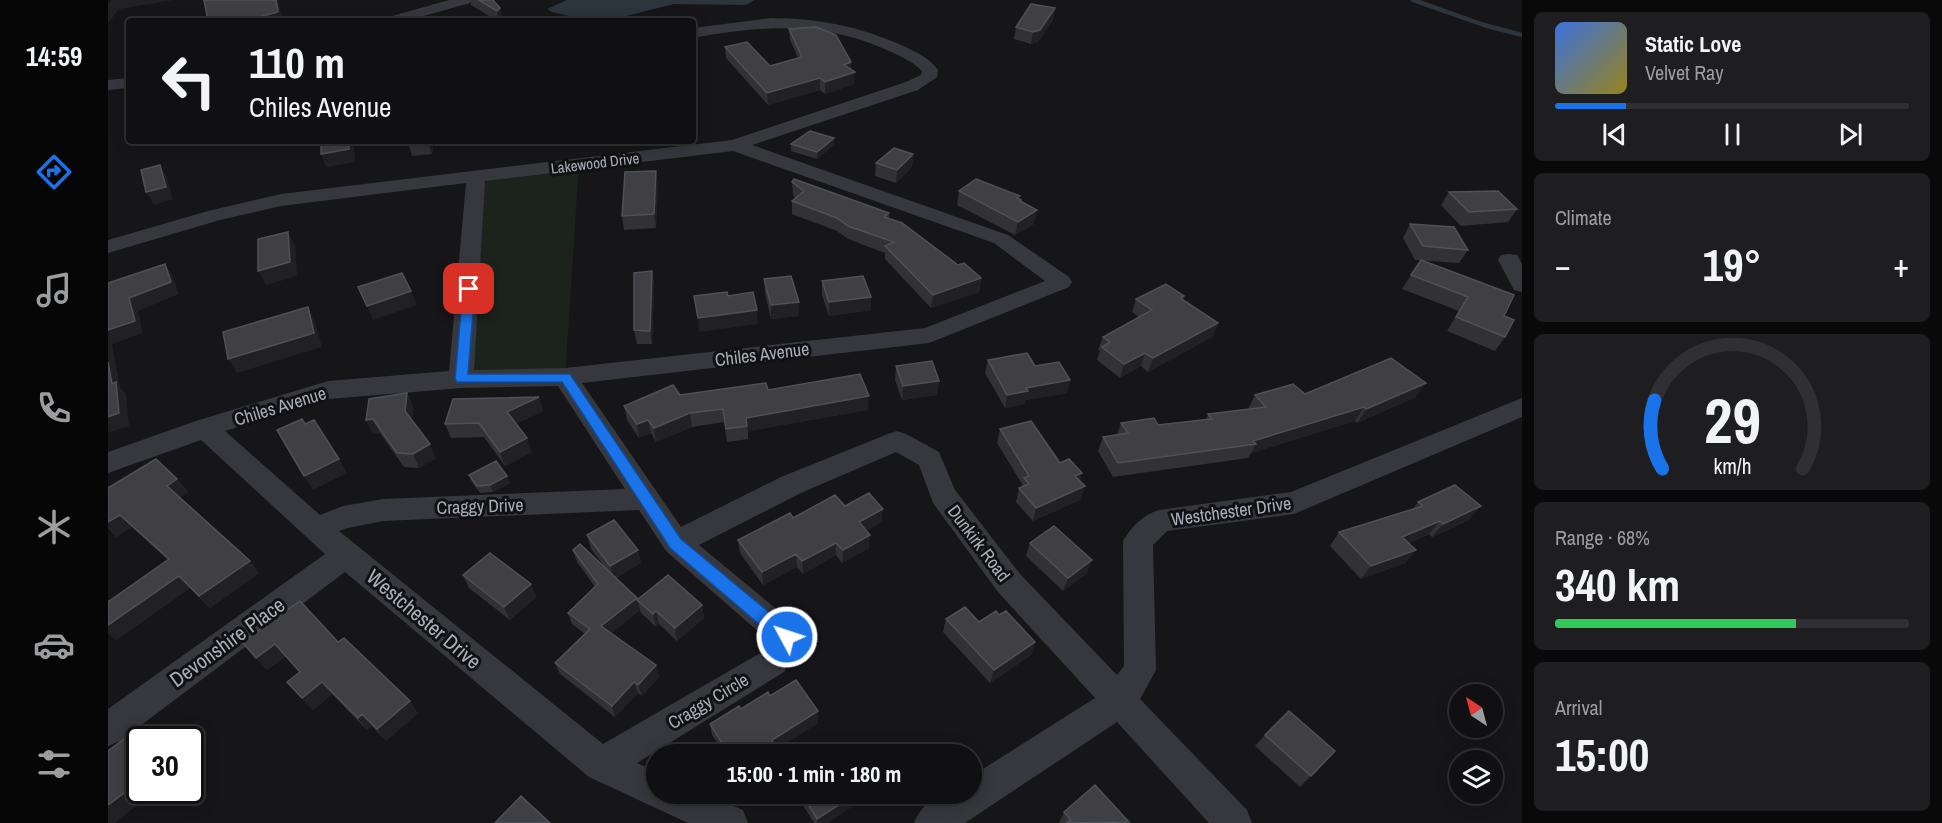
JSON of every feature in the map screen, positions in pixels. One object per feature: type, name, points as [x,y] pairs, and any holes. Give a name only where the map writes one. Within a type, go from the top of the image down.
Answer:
[{"type":"street","points":[[401,18],[465,0]]},
{"type":"street","name":"Lakewood Drive","points":[[108,247],[215,215],[281,200],[734,146],[912,86],[929,77],[930,70],[924,62],[873,37],[828,24],[788,21],[740,23],[696,32]]},
{"type":"street","points":[[108,85],[126,83]]},
{"type":"street","name":"Chiles Avenue","points":[[108,463],[205,428],[328,390],[461,379],[566,377],[929,335],[1061,282],[1001,239],[734,146]]},
{"type":"street","points":[[461,379],[476,177]]},
{"type":"street","points":[[1509,260],[1522,285]]},
{"type":"street","name":"Craggy Circle","points":[[566,377],[676,543],[787,637],[772,662],[601,765]]},
{"type":"street","name":"Westchester Drive","points":[[932,823],[1119,701],[1140,670],[1138,541],[1159,521],[1293,503],[1522,407]]},
{"type":"street","name":"Westchester Drive","points":[[205,428],[346,555],[601,765],[646,785]]},
{"type":"street","name":"Dunkirk Road","points":[[676,543],[791,485],[897,441],[930,459],[942,495],[1009,583],[1234,823]]},
{"type":"street","name":"Craggy Drive","points":[[317,529],[343,517],[383,510],[646,499]]},
{"type":"street","name":"Devonshire Place","points":[[108,729],[346,555]]},
{"type":"street","points":[[687,804],[730,823]]},
{"type":"shaded area","points":[[567,0],[755,0],[746,5],[674,4],[618,18],[577,18],[547,9]]},
{"type":"shaded area","points":[[579,164],[565,377],[461,379],[476,177]]},
{"type":"building","points":[[204,0],[276,0],[278,12],[255,18],[207,18]]},
{"type":"building","points":[[479,0],[493,0],[500,8],[497,11]]},
{"type":"building","points":[[1031,4],[1055,8],[1040,30],[1033,32],[1016,27]]},
{"type":"building","points":[[816,27],[836,35],[851,62],[844,65],[855,72],[825,82],[820,78],[767,93],[725,47],[747,42],[770,66],[802,57],[789,29]]},
{"type":"building","points":[[810,131],[834,138],[817,152],[791,144]]},
{"type":"building","points":[[321,144],[349,144],[349,149],[321,154]]},
{"type":"building","points":[[894,148],[913,154],[897,170],[876,163]]},
{"type":"building","points":[[160,165],[166,187],[146,192],[141,170]]},
{"type":"building","points":[[656,171],[654,214],[622,216],[625,172]]},
{"type":"building","points":[[794,179],[889,213],[884,217],[902,223],[958,265],[964,263],[981,278],[933,295],[885,246],[894,242],[848,226],[837,218],[792,201],[804,191],[792,182]]},
{"type":"building","points":[[976,179],[1020,196],[1017,198],[1020,201],[1037,210],[1018,222],[959,191]]},
{"type":"building","points":[[1498,191],[1517,209],[1469,212],[1449,192]]},
{"type":"building","points":[[1410,224],[1454,227],[1468,250],[1423,246]]},
{"type":"building","points":[[288,232],[290,262],[258,271],[258,239]]},
{"type":"building","points":[[1421,260],[1514,295],[1504,316],[1514,320],[1505,337],[1456,317],[1468,297],[1411,275]]},
{"type":"building","points":[[165,264],[171,282],[129,298],[135,321],[108,330],[108,283]]},
{"type":"building","points":[[652,271],[650,331],[634,330],[634,273]]},
{"type":"building","points":[[402,273],[411,291],[367,306],[358,287]]},
{"type":"building","points":[[791,276],[799,302],[771,305],[764,279]]},
{"type":"building","points":[[863,276],[871,297],[829,302],[822,281]]},
{"type":"building","points":[[1166,284],[1184,296],[1180,298],[1218,323],[1153,358],[1145,353],[1124,364],[1102,347],[1110,342],[1103,337],[1152,310],[1136,299]]},
{"type":"building","points":[[727,292],[728,296],[753,292],[757,310],[698,318],[694,296]]},
{"type":"building","points":[[308,307],[314,333],[228,359],[223,332]]},
{"type":"building","points":[[1027,353],[1035,366],[1059,362],[1070,380],[1026,388],[1028,391],[1007,395],[988,360]]},
{"type":"building","points":[[1391,358],[1426,383],[1366,409],[1364,407],[1253,441],[1256,444],[1118,463],[1103,437],[1128,433],[1121,423],[1154,418],[1158,425],[1212,419],[1208,414],[1266,407],[1255,395],[1293,384],[1305,394]]},
{"type":"building","points":[[932,361],[939,381],[903,386],[896,366]]},
{"type":"building","points":[[108,362],[112,384],[116,382],[119,413],[108,417]]},
{"type":"building","points":[[860,374],[869,396],[746,418],[747,426],[726,429],[723,409],[690,413],[654,428],[648,420],[637,424],[624,406],[673,385],[680,395],[766,383],[768,390]]},
{"type":"building","points":[[407,393],[405,411],[430,444],[413,454],[397,453],[373,419],[366,420],[369,399]]},
{"type":"building","points":[[539,397],[507,412],[527,438],[500,452],[479,423],[445,424],[453,399]]},
{"type":"building","points":[[302,419],[305,424],[314,420],[339,459],[304,476],[277,430]]},
{"type":"building","points":[[1031,421],[1060,463],[1069,459],[1082,473],[1075,476],[1085,486],[1036,508],[1019,488],[1029,484],[1024,478],[1029,476],[1000,429]]},
{"type":"building","points":[[156,459],[177,479],[167,486],[250,561],[199,596],[179,576],[108,625],[108,602],[169,559],[120,515],[108,522],[108,488]]},
{"type":"building","points":[[496,461],[507,476],[490,485],[477,486],[469,475]]},
{"type":"building","points":[[1455,485],[1481,506],[1443,524],[1440,521],[1402,537],[1416,550],[1371,566],[1339,532],[1423,506],[1418,502]]},
{"type":"building","points":[[869,493],[883,509],[859,522],[870,535],[843,550],[836,543],[802,561],[796,554],[762,572],[738,540],[790,513],[793,518],[835,495],[845,506]]},
{"type":"building","points":[[614,520],[638,550],[610,566],[587,535]]},
{"type":"building","points":[[1054,526],[1092,560],[1068,578],[1030,543]]},
{"type":"building","points":[[580,544],[637,598],[601,626],[656,665],[638,685],[634,682],[612,706],[555,663],[590,629],[568,613],[598,584],[573,550]]},
{"type":"building","points":[[490,553],[531,584],[504,607],[463,575]]},
{"type":"building","points":[[668,575],[702,605],[675,628],[656,611],[653,614],[637,600]]},
{"type":"building","points":[[300,601],[338,642],[344,638],[410,701],[377,729],[362,714],[358,718],[322,682],[302,698],[287,682],[300,672],[275,644],[256,658],[242,642]]},
{"type":"building","points":[[965,607],[979,622],[996,611],[999,615],[1006,611],[1035,642],[994,670],[946,619]]},
{"type":"building","points":[[796,680],[818,711],[772,740],[774,744],[723,744],[710,724],[739,706],[741,709],[768,692],[770,696]]},
{"type":"building","points":[[1289,711],[1335,751],[1311,776],[1265,735]]},
{"type":"building","points":[[126,738],[126,792],[108,805],[108,751]]},
{"type":"building","points":[[1095,785],[1129,822],[1066,823],[1071,820],[1064,812]]},
{"type":"building","points":[[521,796],[550,823],[495,823]]},
{"type":"building","points":[[808,804],[840,804],[817,819]]},
{"type":"waterway","points":[[1413,0],[1484,25],[1522,35]]},
{"type":"route","points":[[469,289],[461,379],[566,377],[676,543],[787,637]]}]
